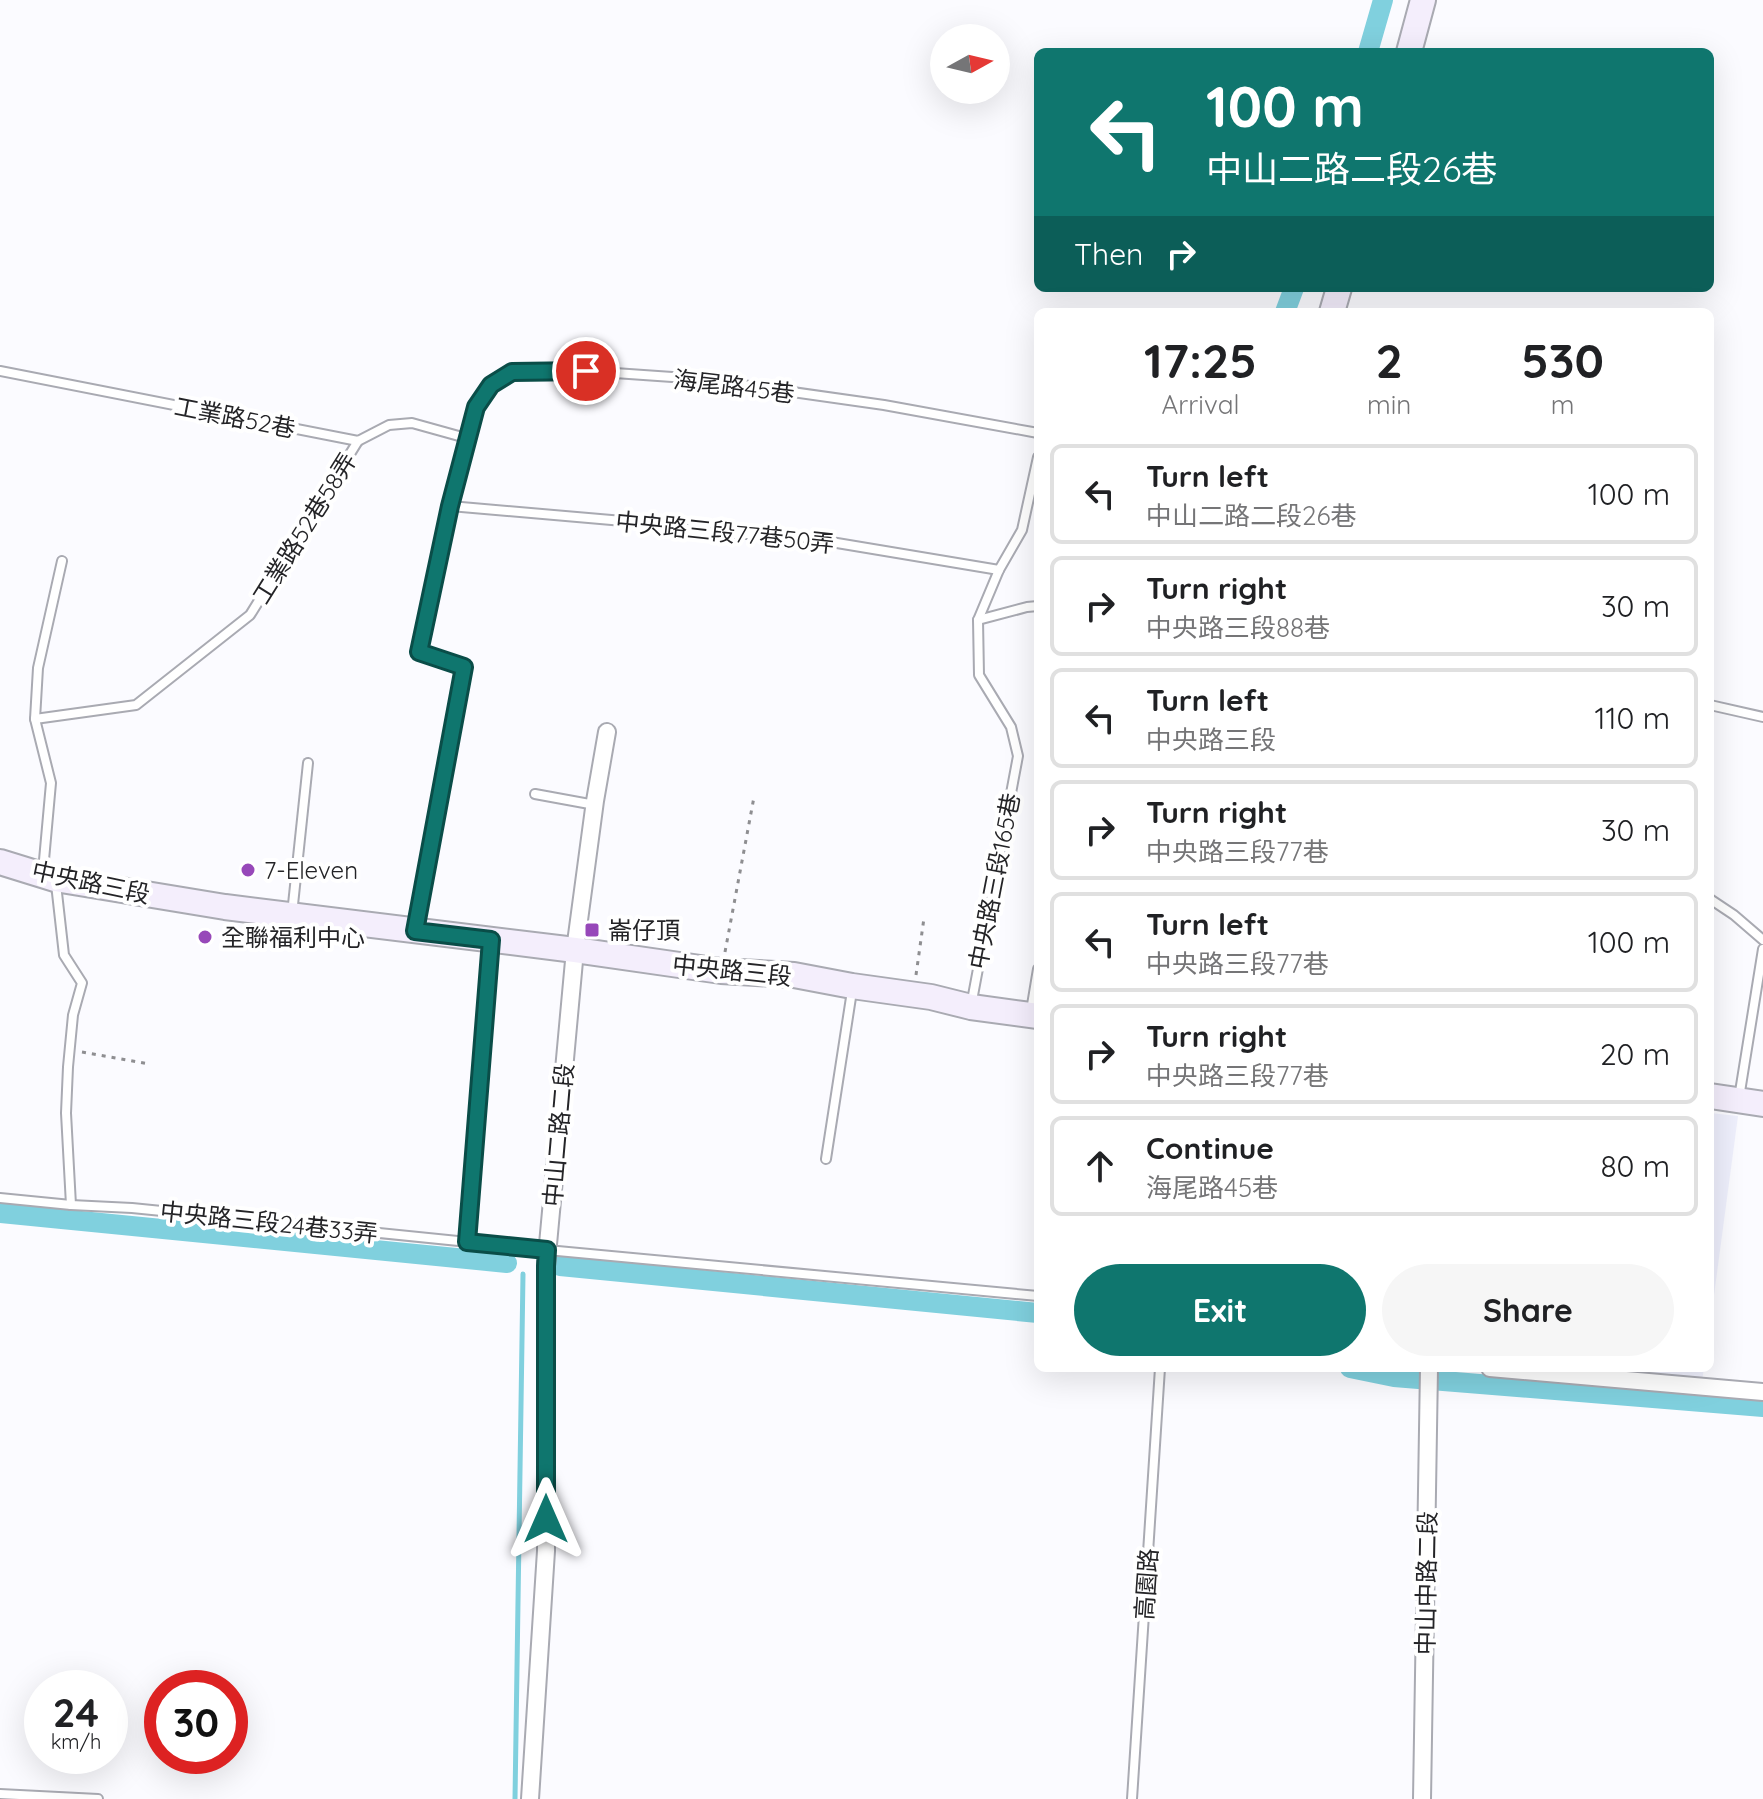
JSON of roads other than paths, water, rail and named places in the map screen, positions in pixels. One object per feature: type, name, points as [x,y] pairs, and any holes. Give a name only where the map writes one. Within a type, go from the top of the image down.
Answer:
[{"type":"street","points":[[1410,48],[1423,0]]},
{"type":"street","name":"中山二路二段","points":[[530,1799],[546,1551],[547,1250],[575,950],[607,732]]},
{"type":"street","name":"中央路三段","points":[[0,862],[49,877],[225,907],[721,971],[794,975],[913,994],[971,1007],[1034,1015]]},
{"type":"street","points":[[1714,1097],[1763,1104]]},
{"type":"street","name":"中山中路二段","points":[[1422,1799],[1429,1372]]},
{"type":"street","points":[[1536,1372],[1763,1392]]},
{"type":"lane","name":"工業路52巷","points":[[0,371],[358,441]]},
{"type":"lane","name":"海尾路45巷","points":[[415,931],[464,667],[419,652],[466,438],[476,407],[491,385],[512,372],[586,371],[701,379],[884,405],[1034,432]]},
{"type":"lane","points":[[358,441],[389,425],[412,423],[466,438]]},
{"type":"lane","name":"工業路52巷58弄","points":[[35,719],[136,705],[250,615],[358,441]]},
{"type":"lane","points":[[978,620],[999,570],[1022,530],[1034,475]]},
{"type":"lane","name":"中央路三段77巷50弄","points":[[450,506],[646,523],[722,534],[783,534],[999,570]]},
{"type":"lane","points":[[62,561],[38,668],[35,719],[51,783],[49,877],[64,955],[82,983],[73,1015],[66,1113],[71,1205]]},
{"type":"lane","points":[[978,620],[1034,606]]},
{"type":"lane","name":"中央路三段165巷","points":[[971,1007],[1018,756],[1011,727],[979,675],[978,620]]},
{"type":"lane","points":[[1714,706],[1763,717]]},
{"type":"lane","points":[[292,915],[308,763]]},
{"type":"lane","points":[[535,794],[595,805]]},
{"type":"lane","points":[[1714,902],[1763,940]]},
{"type":"lane","points":[[467,1242],[491,940]]},
{"type":"lane","points":[[1739,1100],[1763,949]]},
{"type":"lane","points":[[826,1159],[852,986]]},
{"type":"lane","name":"中央路三段24巷33弄","points":[[0,1198],[132,1208],[1034,1296]]},
{"type":"lane","name":"高園路","points":[[1132,1799],[1160,1372]]},
{"type":"lane","points":[[0,1794],[98,1799]]},
{"type":"waterway","points":[[1369,48],[1383,0]]},
{"type":"waterway","points":[[1286,308],[1292,292]]},
{"type":"waterway","points":[[0,1213],[507,1263]]},
{"type":"waterway","points":[[560,1266],[1034,1313]]},
{"type":"waterway","points":[[515,1799],[523,1274]]},
{"type":"waterway","points":[[1370,1372],[1394,1377],[1763,1407]]},
{"type":"place","name":"7-Eleven","points":[[248,870]]},
{"type":"place","name":"崙仔頂","points":[[592,930]]},
{"type":"place","name":"全聯福利中心","points":[[205,937]]}]
